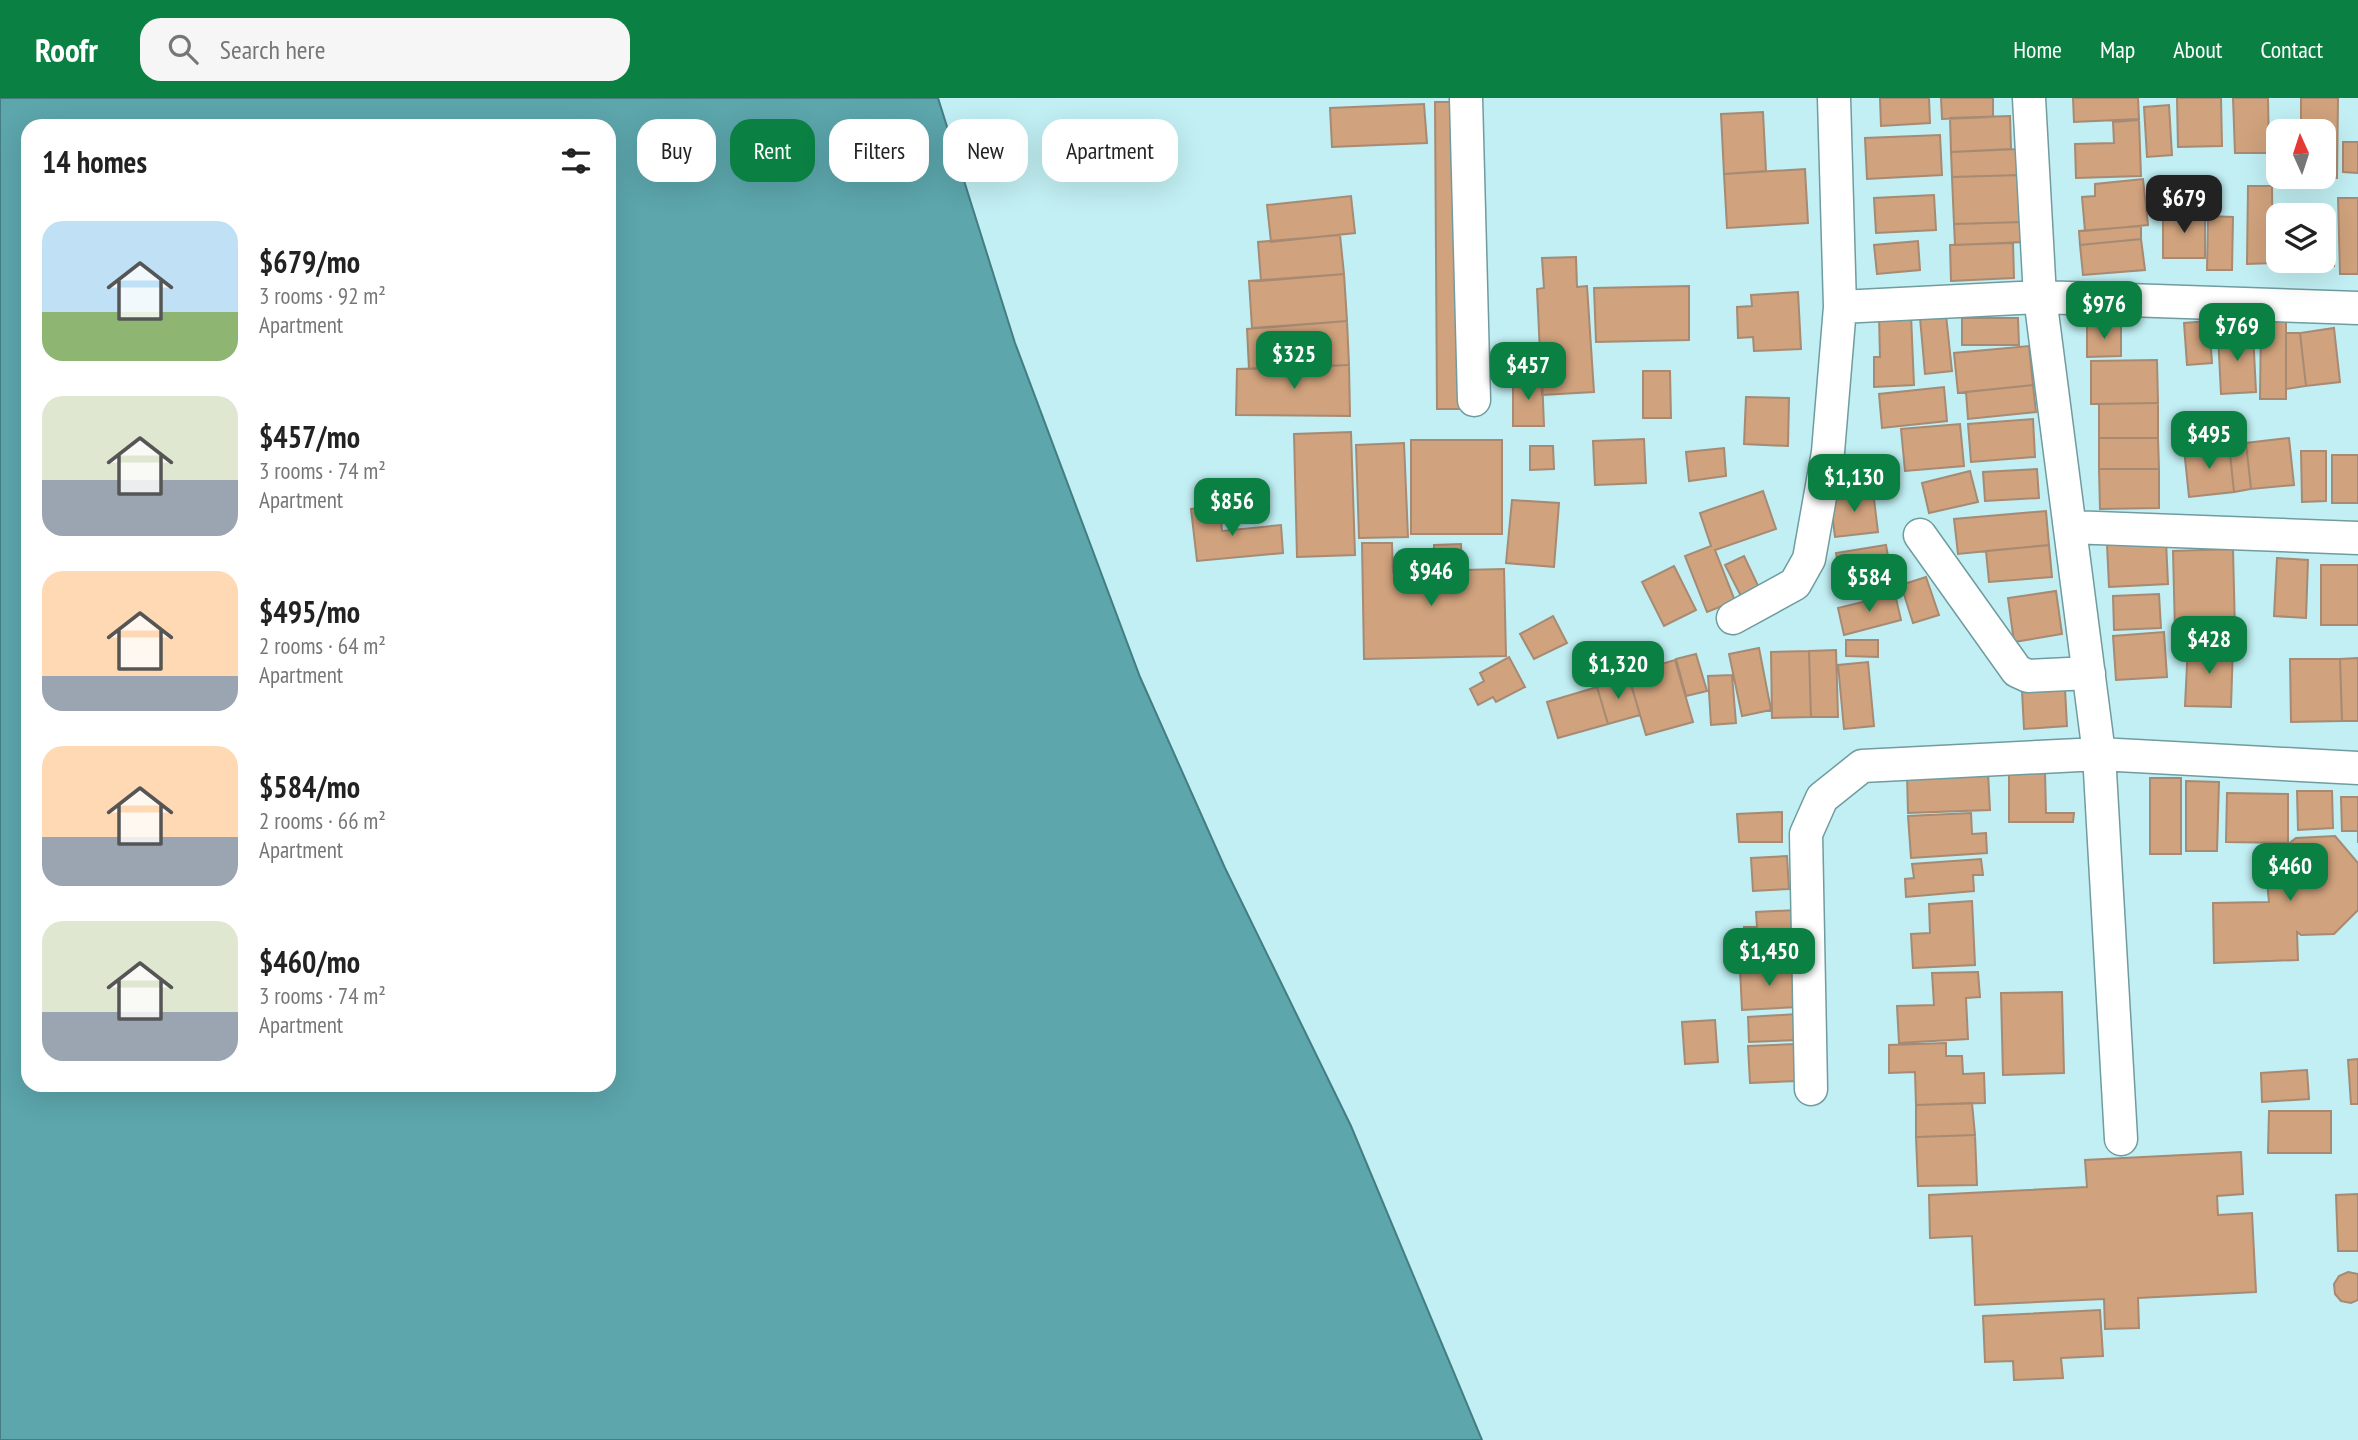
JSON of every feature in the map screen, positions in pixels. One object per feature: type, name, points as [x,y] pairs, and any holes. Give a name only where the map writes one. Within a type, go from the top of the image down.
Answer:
[{"type":"street","points":[[1466,98],[1474,400]]},
{"type":"street","points":[[1733,618],[1795,584],[1809,559],[1828,452],[1840,307],[1834,98]]},
{"type":"street","points":[[2029,98],[2040,297],[2099,754],[2121,1139]]},
{"type":"street","points":[[1840,307],[2040,297],[2358,309]]},
{"type":"street","points":[[2070,527],[2358,538]]},
{"type":"street","points":[[1920,535],[2017,671],[2028,676],[2089,673]]},
{"type":"street","points":[[1811,1089],[1806,834],[1822,798],[1862,766],[2099,754],[2358,768]]},
{"type":"water","points":[[0,98],[938,98],[945,119],[943,182],[964,182],[1015,343],[1140,677],[1225,868],[1351,1126],[1482,1440],[0,1440]]},
{"type":"building","points":[[1880,98],[1929,98],[1930,123],[1881,126]]},
{"type":"building","points":[[1941,98],[1993,98],[1993,117],[1942,119]]},
{"type":"building","points":[[2073,98],[2138,98],[2139,119],[2074,122]]},
{"type":"building","points":[[2177,98],[2221,98],[2222,146],[2178,147]]},
{"type":"building","points":[[2233,98],[2268,98],[2266,153],[2235,153]]},
{"type":"building","points":[[2301,98],[2338,98],[2337,178],[2336,119],[2301,119]]},
{"type":"building","points":[[1435,102],[1462,102],[1464,409],[1437,409]]},
{"type":"building","points":[[1424,104],[1427,143],[1332,147],[1330,108]]},
{"type":"building","points":[[2169,105],[2172,155],[2147,157],[2144,107]]},
{"type":"building","points":[[1763,112],[1766,171],[1724,174],[1721,114]]},
{"type":"building","points":[[2010,116],[2011,149],[1951,152],[1950,118]]},
{"type":"building","points":[[2139,120],[2141,176],[2076,178],[2075,144],[2114,143],[2113,122]]},
{"type":"building","points":[[1940,135],[1942,175],[1867,179],[1865,138]]},
{"type":"building","points":[[2343,142],[2358,142],[2358,173],[2343,172]]},
{"type":"building","points":[[2020,149],[2021,175],[1952,177],[1951,152]]},
{"type":"building","points":[[1805,169],[1808,223],[1727,228],[1724,174]]},
{"type":"building","points":[[2021,175],[2023,222],[1954,224],[1952,177]]},
{"type":"building","points":[[2143,179],[2148,225],[2085,231],[2082,197],[2095,196],[2095,184]]},
{"type":"building","points":[[2248,186],[2266,186],[2266,189],[2272,189],[2272,203],[2266,203],[2266,263],[2247,264]]},
{"type":"building","points":[[1934,195],[1936,230],[1876,233],[1874,198]]},
{"type":"building","points":[[1351,196],[1355,233],[1271,242],[1267,205]]},
{"type":"building","points":[[2338,198],[2358,198],[2358,274],[2340,274]]},
{"type":"building","points":[[2163,212],[2205,212],[2205,258],[2163,258]]},
{"type":"building","points":[[2208,216],[2233,217],[2232,270],[2207,270]]},
{"type":"building","points":[[2023,222],[2024,242],[1955,245],[1954,224]]},
{"type":"building","points":[[2141,226],[2141,239],[2080,245],[2079,231]]},
{"type":"building","points":[[1340,235],[1344,274],[1261,281],[1258,242]]},
{"type":"building","points":[[2141,239],[2145,270],[2083,275],[2080,245]]},
{"type":"building","points":[[1918,241],[1920,270],[1877,274],[1874,245]]},
{"type":"building","points":[[2013,243],[2014,278],[1951,281],[1950,245]]},
{"type":"building","points":[[1576,257],[1577,287],[1587,286],[1594,392],[1542,395],[1537,289],[1544,288],[1542,258]]},
{"type":"building","points":[[1344,274],[1347,321],[1252,328],[1249,281]]},
{"type":"building","points":[[1689,286],[1689,340],[1596,342],[1594,288]]},
{"type":"building","points":[[1798,292],[1801,349],[1754,351],[1753,337],[1738,338],[1737,307],[1752,306],[1751,295]]},
{"type":"building","points":[[1911,315],[1914,385],[1874,387],[1874,357],[1880,357],[1879,316]]},
{"type":"building","points":[[1946,315],[1952,371],[1925,374],[1920,318]]},
{"type":"building","points":[[1962,318],[2018,318],[2019,345],[1962,345]]},
{"type":"building","points":[[1347,321],[1349,365],[1249,369],[1247,329]]},
{"type":"building","points":[[2209,321],[2212,363],[2187,365],[2184,323]]},
{"type":"building","points":[[2261,321],[2286,321],[2286,399],[2260,399]]},
{"type":"building","points":[[2087,326],[2121,326],[2121,356],[2087,357]]},
{"type":"building","points":[[2334,328],[2340,382],[2306,386],[2300,333]]},
{"type":"building","points":[[2253,332],[2256,392],[2221,394],[2218,334]]},
{"type":"building","points":[[2286,333],[2300,333],[2306,386],[2286,389]]},
{"type":"building","points":[[2029,346],[2033,385],[1958,393],[1954,353]]},
{"type":"building","points":[[2157,360],[2158,403],[2091,404],[2091,361]]},
{"type":"building","points":[[1349,365],[1350,416],[1236,415],[1237,369]]},
{"type":"building","points":[[1643,371],[1670,371],[1671,418],[1643,418]]},
{"type":"building","points":[[1542,377],[1544,426],[1513,426],[1513,378]]},
{"type":"building","points":[[2033,385],[2036,412],[1968,419],[1966,392]]},
{"type":"building","points":[[1944,387],[1947,421],[1882,428],[1879,394]]},
{"type":"building","points":[[1746,397],[1789,398],[1788,446],[1744,444]]},
{"type":"building","points":[[2158,403],[2158,438],[2099,438],[2099,404]]},
{"type":"building","points":[[2033,419],[2035,457],[1971,462],[1968,424]]},
{"type":"building","points":[[1960,424],[1964,466],[1905,471],[1901,429]]},
{"type":"building","points":[[1351,432],[1355,555],[1297,557],[1294,434]]},
{"type":"building","points":[[2099,438],[2158,438],[2159,469],[2099,469]]},
{"type":"building","points":[[2289,438],[2294,485],[2251,489],[2246,443]]},
{"type":"building","points":[[1644,439],[1646,483],[1595,485],[1593,441]]},
{"type":"building","points":[[1411,440],[1502,440],[1502,534],[1411,534]]},
{"type":"building","points":[[1404,443],[1408,537],[1359,538],[1356,445]]},
{"type":"building","points":[[2246,443],[2251,489],[2234,492],[2229,444]]},
{"type":"building","points":[[2229,444],[2234,492],[2189,497],[2184,449]]},
{"type":"building","points":[[1530,446],[1553,446],[1554,469],[1530,470]]},
{"type":"building","points":[[1724,448],[1726,476],[1689,481],[1686,452]]},
{"type":"building","points":[[2301,451],[2326,451],[2326,501],[2302,502]]},
{"type":"building","points":[[2332,455],[2358,455],[2358,503],[2332,503]]},
{"type":"building","points":[[2037,469],[2039,498],[1985,501],[1983,472]]},
{"type":"building","points":[[2099,469],[2159,469],[2159,508],[2100,509]]},
{"type":"building","points":[[1970,471],[1978,502],[1929,513],[1922,483]]},
{"type":"building","points":[[1763,491],[1776,529],[1715,550],[1735,601],[1707,612],[1685,556],[1711,546],[1700,513]]},
{"type":"building","points":[[1873,491],[1878,532],[1835,537],[1830,496]]},
{"type":"building","points":[[1512,500],[1559,503],[1554,567],[1506,563]]},
{"type":"building","points":[[1220,506],[1222,531],[1281,525],[1283,553],[1197,561],[1191,509]]},
{"type":"building","points":[[2046,511],[2049,545],[1958,554],[1954,519]]},
{"type":"building","points":[[2166,541],[2168,584],[2109,587],[2107,544]]},
{"type":"building","points":[[1362,543],[1392,543],[1393,572],[1434,571],[1434,545],[1461,544],[1462,570],[1504,569],[1506,656],[1364,659]]},
{"type":"building","points":[[1886,545],[1893,584],[1843,592],[1836,553]]},
{"type":"building","points":[[2049,545],[2052,577],[1989,582],[1986,551]]},
{"type":"building","points":[[2233,549],[2235,631],[2175,632],[2173,551]]},
{"type":"building","points":[[1744,556],[1761,592],[1743,600],[1725,565]]},
{"type":"building","points":[[2277,558],[2308,560],[2306,618],[2274,616]]},
{"type":"building","points":[[2321,565],[2358,565],[2358,625],[2321,625]]},
{"type":"building","points":[[1674,566],[1696,610],[1664,626],[1642,582]]},
{"type":"building","points":[[1926,577],[1939,615],[1913,623],[1901,585]]},
{"type":"building","points":[[2056,591],[2062,634],[2014,642],[2008,598]]},
{"type":"building","points":[[1895,594],[1901,620],[1844,635],[1838,608]]},
{"type":"building","points":[[2159,594],[2161,628],[2114,630],[2113,596]]},
{"type":"building","points":[[1553,616],[1567,643],[1534,659],[1520,634]]},
{"type":"building","points":[[2164,632],[2167,677],[2116,680],[2113,636]]},
{"type":"building","points":[[1846,640],[1878,640],[1878,657],[1846,656]]},
{"type":"building","points":[[2188,644],[2233,645],[2231,707],[2185,706]]},
{"type":"building","points":[[1759,648],[1771,710],[1742,716],[1729,654]]},
{"type":"building","points":[[1836,650],[1838,717],[1811,717],[1809,651]]},
{"type":"building","points":[[1809,651],[1811,717],[1772,718],[1771,652]]},
{"type":"building","points":[[1696,654],[1707,691],[1686,696],[1676,659]]},
{"type":"building","points":[[1509,657],[1525,687],[1496,702],[1493,697],[1478,705],[1470,689],[1484,681],[1480,673]]},
{"type":"building","points":[[2358,658],[2358,721],[2342,721],[2340,659]]},
{"type":"building","points":[[2290,659],[2340,659],[2342,721],[2291,722]]},
{"type":"building","points":[[1675,660],[1693,722],[1646,735],[1628,674]]},
{"type":"building","points":[[1868,662],[1874,726],[1844,729],[1838,665]]},
{"type":"building","points":[[1732,675],[1736,723],[1711,725],[1708,676]]},
{"type":"building","points":[[1629,678],[1640,715],[1608,724],[1597,687]]},
{"type":"building","points":[[1597,687],[1608,724],[1558,738],[1547,702]]},
{"type":"building","points":[[2065,689],[2067,726],[2024,729],[2022,691]]},
{"type":"building","points":[[1988,772],[1990,810],[1908,813],[1907,774]]},
{"type":"building","points":[[2009,772],[2045,772],[2046,813],[2074,813],[2073,822],[2009,822]]},
{"type":"building","points":[[2150,778],[2181,778],[2181,854],[2150,854]]},
{"type":"building","points":[[2186,781],[2219,782],[2217,851],[2186,851]]},
{"type":"building","points":[[2297,791],[2332,791],[2333,828],[2298,830]]},
{"type":"building","points":[[2227,793],[2288,794],[2288,843],[2226,842]]},
{"type":"building","points":[[2341,797],[2358,797],[2358,831],[2342,831]]},
{"type":"building","points":[[1782,812],[1782,842],[1739,842],[1737,814]]},
{"type":"building","points":[[1971,813],[1972,834],[1986,833],[1987,853],[1911,858],[1908,816]]},
{"type":"building","points":[[2335,836],[2358,863],[2358,910],[2334,934],[2301,935],[2297,932],[2298,960],[2214,963],[2213,903],[2269,902],[2265,863],[2296,838]]},
{"type":"building","points":[[1787,856],[1789,889],[1753,891],[1751,858]]},
{"type":"building","points":[[1981,859],[1983,875],[1973,875],[1974,891],[1906,897],[1905,879],[1914,878],[1912,864]]},
{"type":"building","points":[[1972,901],[1975,965],[1913,968],[1911,934],[1930,933],[1929,904]]},
{"type":"building","points":[[1796,910],[1799,953],[1746,956],[1744,927],[1757,927],[1756,912]]},
{"type":"building","points":[[1796,966],[1798,1007],[1742,1010],[1740,969]]},
{"type":"building","points":[[1978,972],[1980,997],[1966,998],[1968,1039],[1899,1043],[1897,1006],[1934,1005],[1932,973]]},
{"type":"building","points":[[2062,992],[2064,1073],[2003,1075],[2001,993]]},
{"type":"building","points":[[1797,1014],[1799,1040],[1749,1042],[1748,1017]]},
{"type":"building","points":[[1715,1020],[1718,1062],[1685,1064],[1682,1022]]},
{"type":"building","points":[[1946,1043],[1946,1056],[1962,1056],[1963,1074],[1984,1073],[1985,1103],[1916,1105],[1915,1072],[1889,1073],[1889,1045]]},
{"type":"building","points":[[1795,1044],[1797,1081],[1750,1083],[1748,1046]]},
{"type":"building","points":[[2358,1059],[2358,1104],[2351,1104],[2348,1060]]},
{"type":"building","points":[[2307,1070],[2309,1099],[2262,1102],[2261,1073]]},
{"type":"building","points":[[1972,1103],[1975,1135],[1916,1137],[1916,1105]]},
{"type":"building","points":[[2269,1111],[2331,1111],[2331,1153],[2268,1153]]},
{"type":"building","points":[[1975,1135],[1977,1185],[1918,1186],[1916,1137]]},
{"type":"building","points":[[2241,1152],[2243,1194],[2217,1196],[2218,1215],[2252,1213],[2256,1292],[2138,1298],[2139,1328],[2105,1329],[2104,1299],[1975,1305],[1972,1236],[1930,1238],[1929,1195],[2087,1187],[2085,1160]]},
{"type":"building","points":[[2358,1194],[2358,1251],[2338,1251],[2336,1195]]},
{"type":"building","points":[[2348,1272],[2358,1274],[2358,1300],[2351,1303],[2341,1301],[2335,1294],[2334,1284],[2339,1276]]},
{"type":"building","points":[[2100,1310],[2103,1356],[2061,1358],[2063,1378],[2014,1380],[2013,1361],[1985,1362],[1983,1316]]}]
